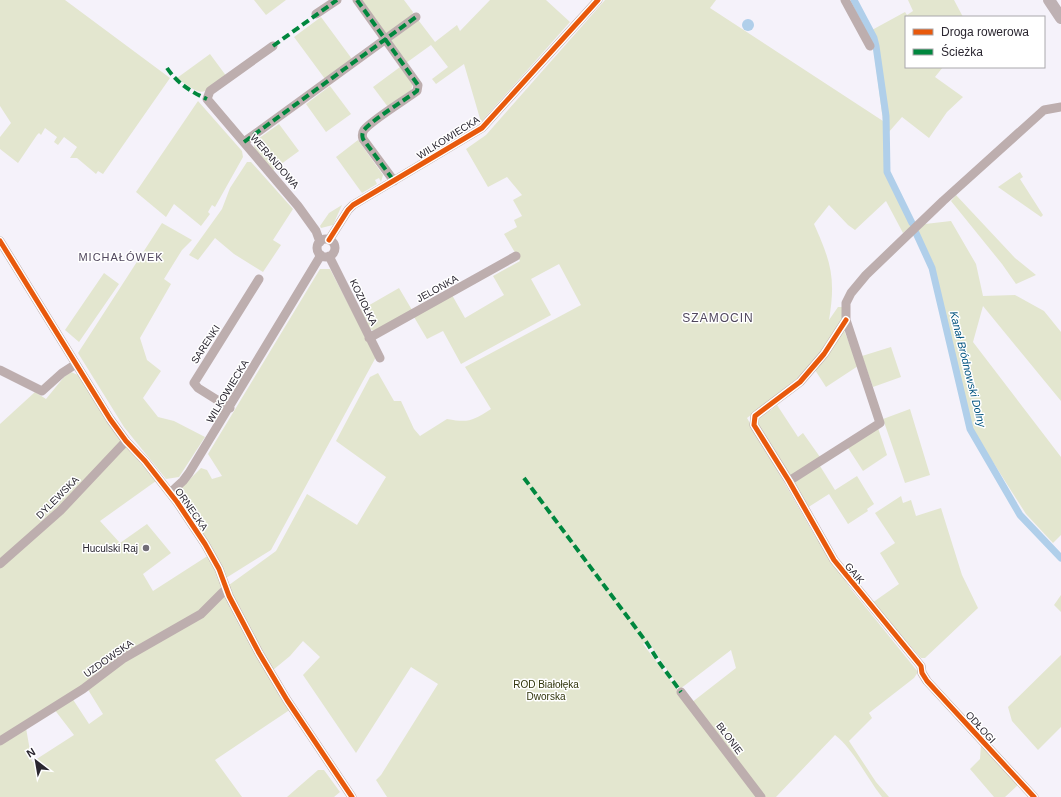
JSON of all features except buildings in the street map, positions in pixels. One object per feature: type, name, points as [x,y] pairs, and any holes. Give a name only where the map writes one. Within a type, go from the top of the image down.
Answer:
[{"type":"main road","points":[[1049,0],[1061,18]]},
{"type":"street","points":[[316,14],[337,0]]},
{"type":"street","points":[[357,0],[418,85],[417,91],[372,123],[364,130],[362,134],[363,139],[394,181]]},
{"type":"street","name":"WILKOWIECKA","points":[[325,241],[348,210],[482,128],[598,0]]},
{"type":"street","points":[[845,0],[870,46]]},
{"type":"street","points":[[244,142],[416,17]]},
{"type":"street","name":"WERANDOWA","points":[[273,46],[210,91],[207,99],[298,206],[325,241]]},
{"type":"street","points":[[789,481],[880,423],[846,320],[846,303],[851,293],[866,275],[940,204],[1044,110],[1061,107]]},
{"type":"street","name":"ORNECKA","points":[[0,241],[76,364],[126,441],[145,461],[170,492],[214,558],[226,589],[259,653],[287,700],[352,797]]},
{"type":"street","points":[[325,241],[335,248],[333,252],[325,255],[318,250],[325,241]]},
{"type":"street","name":"WILKOWIECKA","points":[[170,492],[183,481],[189,473],[325,255]]},
{"type":"street","name":"KOZIOŁKA","points":[[325,255],[380,358]]},
{"type":"street","name":"JELONKA","points":[[369,338],[516,256]]},
{"type":"street","name":"SARENKI","points":[[230,408],[198,388],[194,383],[259,279]]},
{"type":"street","name":"GAIK","points":[[846,320],[824,354],[800,382],[755,416],[754,425],[789,481],[834,560],[921,666]]},
{"type":"street","points":[[0,370],[42,391],[60,375],[76,364]]},
{"type":"street","name":"DYLEWSKA","points":[[0,564],[60,511],[126,441]]},
{"type":"street","name":"UZDOWSKA","points":[[0,741],[82,689],[124,658],[200,614],[226,589]]},
{"type":"street","name":"ODŁOGI","points":[[921,666],[922,673],[927,681],[1034,797]]},
{"type":"street","name":"BŁONIE","points":[[681,692],[760,797]]},
{"type":"green space","points":[[0,0],[65,0],[170,78],[103,174],[98,171],[96,174],[77,158],[70,158],[77,147],[64,137],[58,145],[54,142],[57,137],[45,128],[41,135],[39,133],[37,135],[18,163],[0,149],[0,137],[11,123],[0,106]]},
{"type":"green space","points":[[254,0],[286,0],[266,15]]},
{"type":"green space","points":[[359,0],[404,0],[413,12],[412,15],[387,34],[384,33]]},
{"type":"green space","points":[[490,0],[546,0],[570,22],[481,122],[464,64],[436,84],[432,79],[448,67],[431,45],[406,63],[391,41],[416,21],[419,21],[435,42],[457,25],[460,31]]},
{"type":"green space","name":"ROD Białołęka Dworska","points":[[605,0],[716,0],[710,8],[883,121],[871,36],[851,0],[855,0],[872,30],[905,12],[907,15],[913,11],[908,0],[954,0],[962,16],[905,16],[905,68],[942,68],[935,77],[963,97],[947,112],[929,138],[902,117],[888,133],[888,170],[915,223],[903,233],[886,201],[855,230],[848,225],[829,205],[814,224],[828,260],[832,281],[829,320],[838,307],[842,307],[844,319],[826,348],[803,374],[747,418],[815,536],[851,589],[918,672],[914,678],[869,713],[872,718],[849,741],[876,782],[889,797],[882,797],[849,749],[835,735],[776,797],[763,797],[691,703],[736,668],[731,650],[680,689],[648,641],[643,644],[759,797],[387,797],[376,780],[381,775],[438,684],[411,667],[356,753],[303,675],[320,657],[303,641],[290,656],[273,670],[232,595],[229,585],[276,551],[307,494],[357,525],[386,477],[336,441],[370,377],[378,373],[394,401],[401,401],[414,429],[420,436],[447,419],[460,421],[470,420],[491,409],[465,367],[581,305],[559,264],[531,279],[551,315],[461,364],[443,331],[427,339],[414,317],[452,295],[465,318],[504,295],[493,276],[520,261],[504,234],[517,227],[514,220],[522,216],[513,200],[522,195],[507,177],[488,187],[466,149],[486,135]]},
{"type":"green space","points":[[321,17],[352,59],[325,79],[294,37]]},
{"type":"green space","points":[[210,54],[227,77],[212,88],[202,92],[197,91],[177,78]]},
{"type":"green space","points":[[400,67],[413,84],[411,90],[388,107],[373,87]]},
{"type":"green space","points":[[330,86],[351,114],[326,132],[306,104]]},
{"type":"green space","points":[[198,101],[242,151],[243,157],[215,207],[212,205],[208,212],[210,214],[201,226],[174,204],[166,217],[136,192]]},
{"type":"green space","points":[[279,124],[299,151],[273,170],[254,148],[255,141]]},
{"type":"green space","points":[[358,140],[383,175],[381,182],[379,178],[375,180],[377,184],[362,193],[336,157]]},
{"type":"green space","points":[[247,162],[251,162],[293,209],[273,240],[281,245],[263,272],[234,254],[215,238],[198,260],[189,255],[222,209],[230,188]]},
{"type":"green space","points":[[1020,172],[1023,177],[1020,179],[1043,215],[1041,217],[998,187]]},
{"type":"green space","points":[[956,195],[1015,258],[1036,275],[1016,284],[1002,264],[951,201]]},
{"type":"green space","points":[[342,205],[333,225],[321,228],[320,226],[329,213]]},
{"type":"green space","points":[[951,221],[976,264],[983,296],[1015,295],[1044,311],[1061,332],[1061,401],[983,306],[973,342],[1061,457],[1061,535],[1053,543],[1026,514],[972,429],[934,265],[918,231],[925,224]]},
{"type":"green space","points":[[162,223],[192,240],[182,250],[164,279],[171,284],[140,338],[147,360],[161,371],[143,398],[158,417],[174,421],[205,437],[179,477],[166,479],[124,427],[78,353]]},
{"type":"green space","points":[[320,269],[330,269],[376,357],[271,550],[226,578],[179,501],[177,492],[201,468],[207,470],[212,479],[222,476],[208,454]]},
{"type":"green space","points":[[104,273],[119,284],[79,342],[65,330]]},
{"type":"green space","points":[[399,288],[412,310],[373,331],[367,326],[359,311]]},
{"type":"green space","points":[[844,330],[858,366],[826,387],[815,370]]},
{"type":"green space","points":[[891,347],[901,377],[873,387],[862,356]]},
{"type":"green space","points":[[71,372],[78,375],[121,440],[156,481],[100,521],[120,543],[147,524],[171,553],[143,574],[153,591],[209,555],[220,577],[221,587],[214,598],[206,606],[0,739],[0,424],[35,392],[46,399],[64,377]]},
{"type":"green space","points":[[777,405],[798,437],[803,433],[820,457],[789,477],[756,422],[758,416],[771,410]]},
{"type":"green space","points":[[910,409],[930,475],[905,483],[883,419]]},
{"type":"green space","points":[[878,428],[887,455],[863,471],[848,448]]},
{"type":"green space","points":[[820,466],[835,490],[857,476],[874,504],[867,509],[868,511],[848,524],[829,494],[807,508],[793,483]]},
{"type":"green space","points":[[901,496],[903,503],[911,500],[916,516],[941,508],[962,575],[978,608],[925,658],[921,658],[872,603],[899,584],[880,553],[895,543],[875,513]]},
{"type":"green space","points":[[1061,595],[1061,612],[1054,605]]},
{"type":"green space","points":[[222,596],[227,597],[291,709],[215,760],[242,797],[0,797],[0,744],[26,728],[32,762],[74,735],[54,709],[72,698],[89,724],[103,714],[87,688]]},
{"type":"green space","points":[[1061,655],[1061,727],[1038,750],[1012,721],[1008,707]]},
{"type":"green space","points":[[981,745],[1019,784],[1005,797],[994,797],[970,769],[980,759]]},
{"type":"green space","points":[[318,770],[324,770],[340,792],[334,797],[287,797]]},
{"type":"water","points":[[748,19],[752,21],[754,25],[752,29],[748,31],[744,29],[742,25],[744,21]]},
{"type":"waterway","name":"Kanał Bródnowski Dolny","points":[[854,0],[874,38],[876,46],[886,116],[887,172],[912,223]]},
{"type":"waterway","name":"Kanał Bródnowski Dolny","points":[[916,233],[932,268],[970,429],[1020,515],[1061,558]]},
{"type":"marked path","points":[[273,46],[337,0]]},
{"type":"marked path","points":[[357,0],[418,85],[417,91],[374,121],[364,130],[362,136],[394,181]]},
{"type":"marked path","points":[[244,142],[416,17]]},
{"type":"marked path","points":[[167,68],[175,78],[185,86],[207,99]]},
{"type":"marked path","points":[[524,478],[647,643],[681,692]]},
{"type":"cycle path","points":[[329,240],[348,210],[353,205],[482,128],[598,0]]},
{"type":"cycle path","points":[[0,241],[110,419],[126,441],[145,461],[177,502],[205,544],[219,569],[229,596],[259,653],[287,700],[352,797]]},
{"type":"cycle path","points":[[846,320],[824,354],[800,382],[755,416],[754,425],[789,481],[834,560],[921,666],[922,673],[927,681],[1034,797]]},
{"type":"place","name":"Huculski Raj","points":[[146,548]]},
{"type":"district","name":"MICHAŁÓWEK","points":[[121,257]]},
{"type":"district","name":"SZAMOCIN","points":[[718,318]]}]
